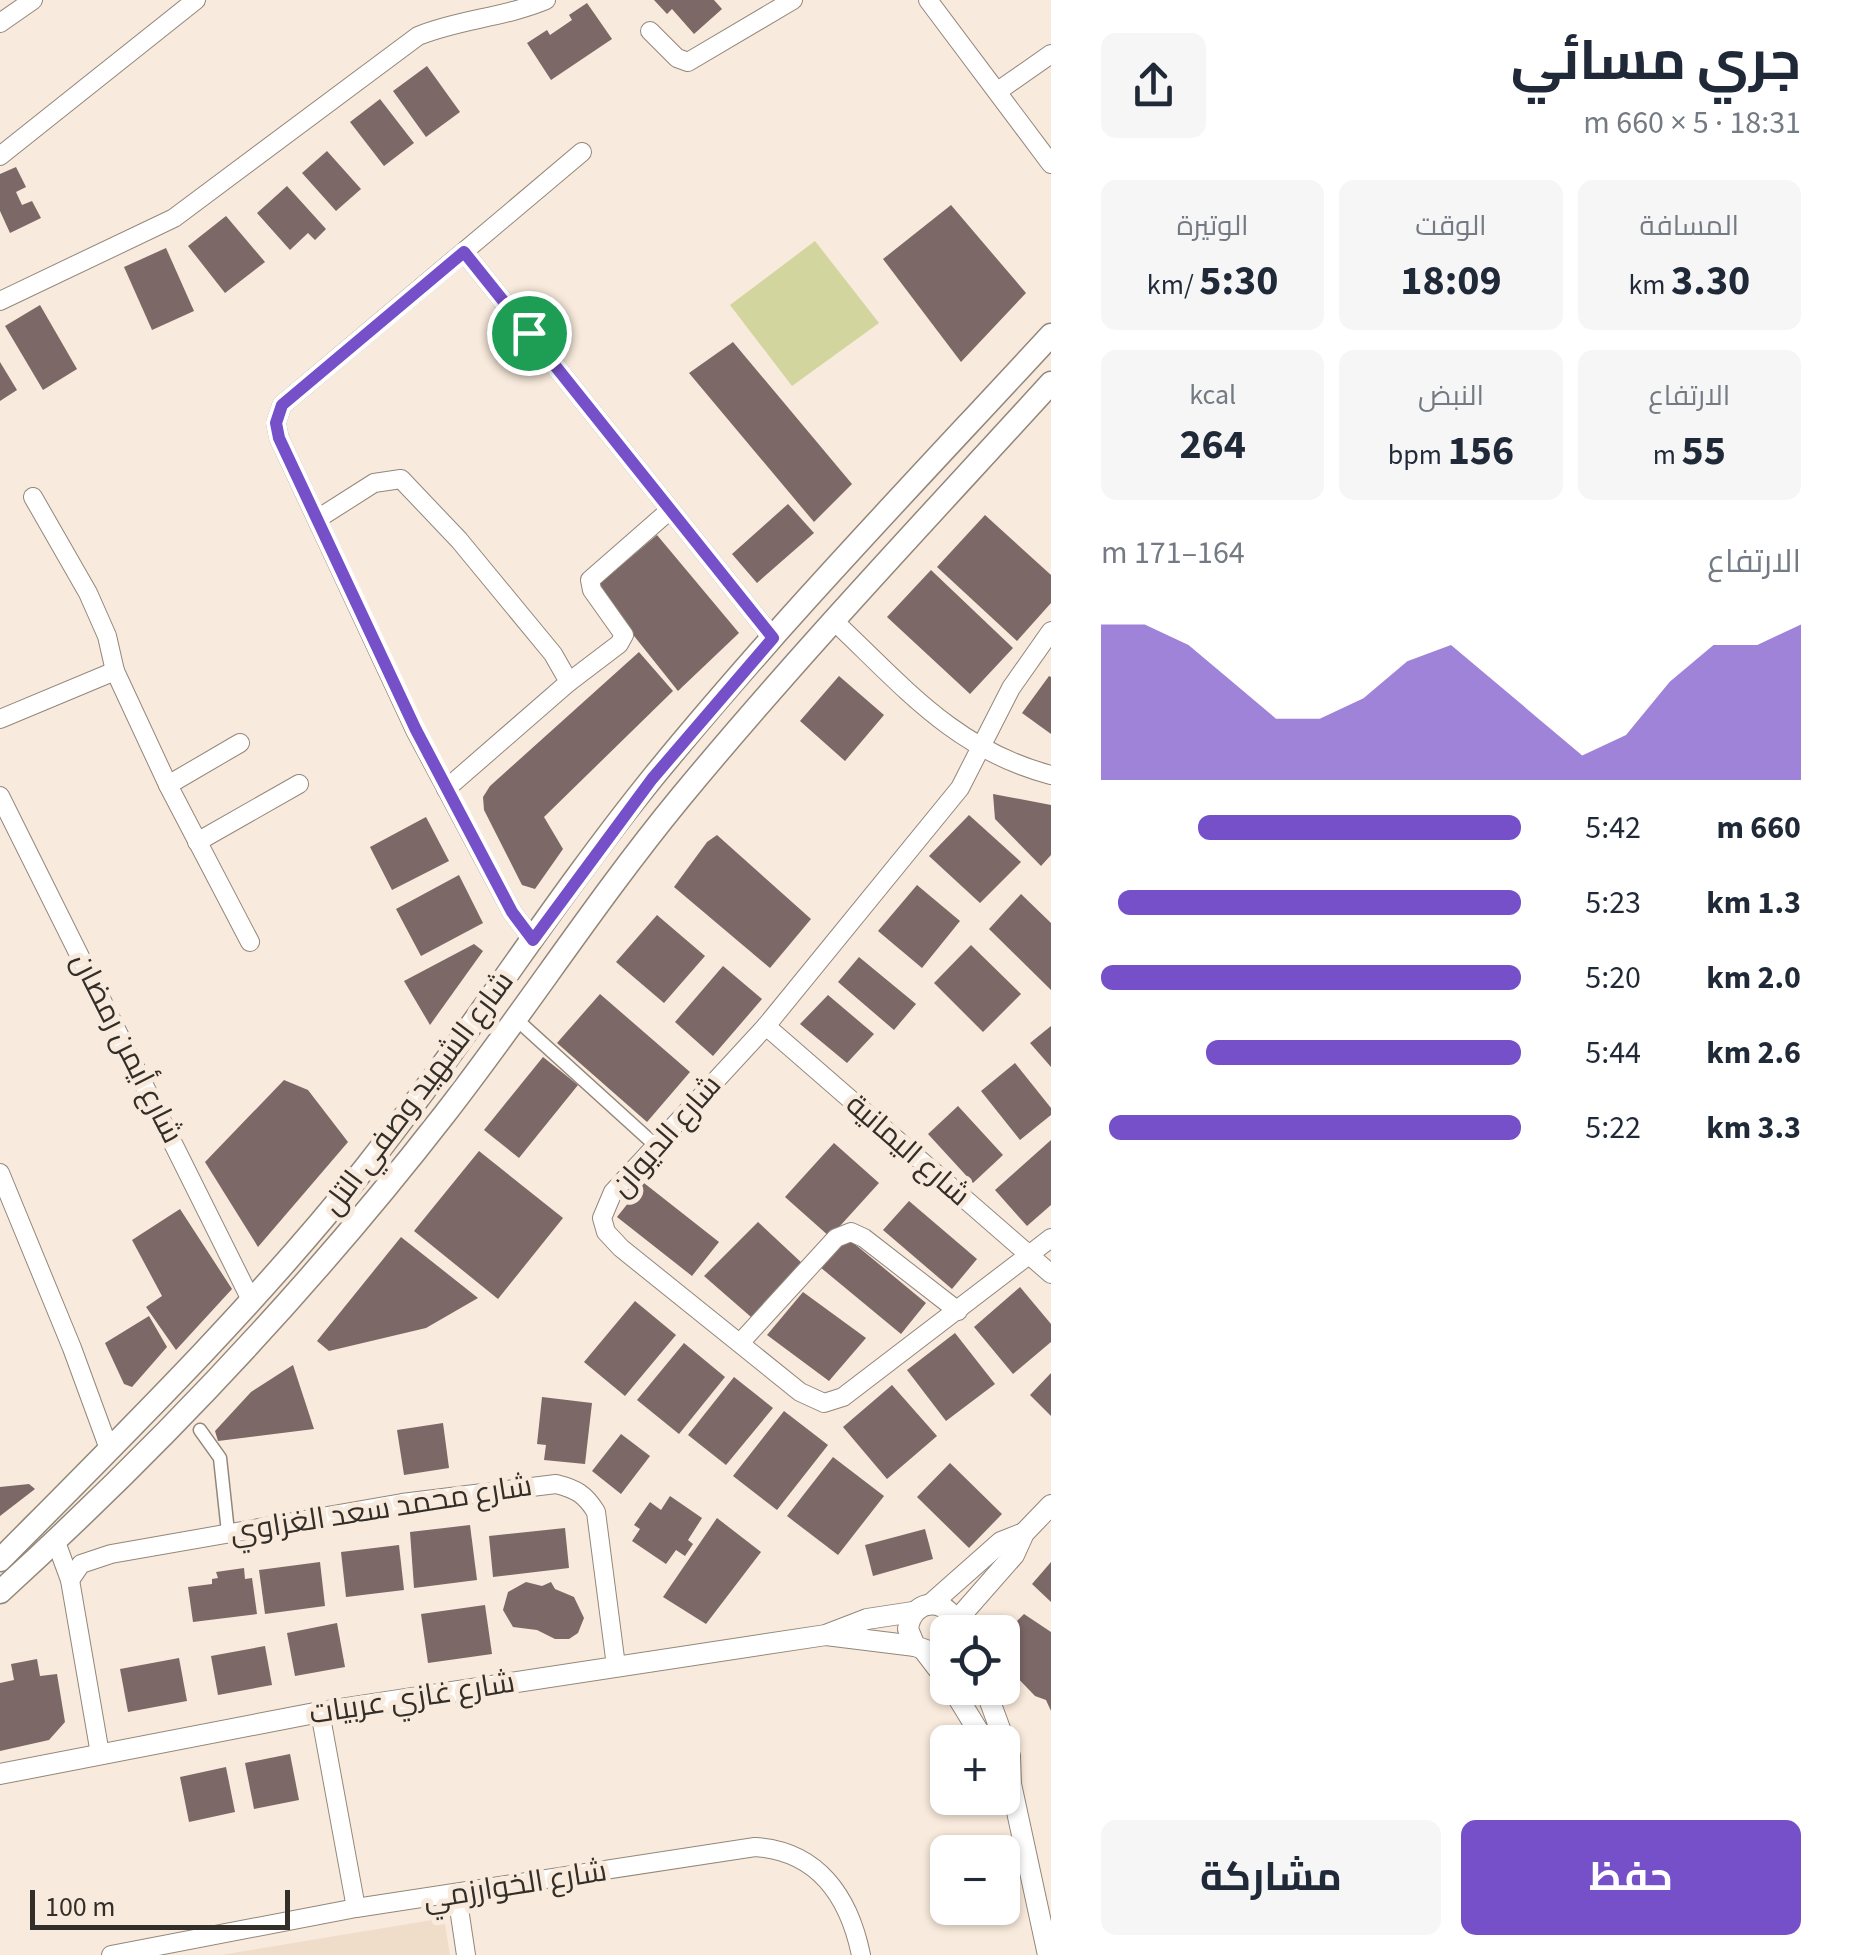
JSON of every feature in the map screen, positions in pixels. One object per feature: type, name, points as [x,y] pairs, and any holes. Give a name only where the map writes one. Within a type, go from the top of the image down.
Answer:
[{"type":"main road","name":"شارع الشهيد وصفي التل","points":[[0,1560],[8,1547],[110,1449],[252,1302],[369,1163],[652,779],[773,638],[1051,336]]},
{"type":"main road","name":"شارع الشهيد وصفي التل","points":[[0,1592],[56,1542],[307,1280],[444,1114],[679,800],[1051,383]]},
{"type":"main road","points":[[0,1606],[27,1568]]},
{"type":"street","points":[[0,23],[33,0]]},
{"type":"street","points":[[0,156],[196,0]]},
{"type":"street","points":[[0,301],[174,218],[418,36],[438,28],[514,13],[546,0]]},
{"type":"street","points":[[650,31],[676,58],[688,62],[793,0]]},
{"type":"street","points":[[928,0],[1051,164]]},
{"type":"street","points":[[998,91],[1051,54]]},
{"type":"street","points":[[533,940],[512,912],[382,660],[279,438],[276,423],[282,405],[582,152]]},
{"type":"street","points":[[464,252],[773,638]]},
{"type":"street","points":[[318,518],[374,483],[401,479],[554,654],[570,682]]},
{"type":"street","points":[[33,496],[88,593],[108,636],[115,671],[168,785],[250,942]]},
{"type":"street","points":[[446,788],[619,644],[624,635],[592,590],[590,580],[670,510]]},
{"type":"street","points":[[834,622],[936,717],[980,748],[1051,775]]},
{"type":"street","name":"شارع الديوان","points":[[1051,631],[1011,688],[960,788],[766,1026],[614,1192],[602,1218],[606,1232],[811,1399],[824,1403],[843,1397],[1051,1238]]},
{"type":"street","points":[[0,718],[115,671]]},
{"type":"street","points":[[168,785],[240,743]]},
{"type":"street","points":[[197,842],[299,784]]},
{"type":"street","name":"شارع أيمن رمضان","points":[[0,796],[252,1302]]},
{"type":"street","points":[[516,1019],[654,1146]]},
{"type":"street","name":"شارع اليمانية","points":[[766,1026],[1051,1274]]},
{"type":"street","points":[[0,1173],[110,1449]]},
{"type":"street","points":[[740,1343],[836,1238],[850,1232],[864,1238],[958,1311]]},
{"type":"street","points":[[200,1430],[220,1458],[228,1532]]},
{"type":"street","name":"شارع محمد سعد الغزاوي","points":[[70,1580],[87,1560],[228,1532],[556,1484],[587,1497],[601,1529],[616,1666]]},
{"type":"street","points":[[968,1615],[1014,1555],[1024,1533],[1051,1505]]},
{"type":"street","points":[[930,1661],[908,1629],[923,1608],[1001,1542],[1024,1533]]},
{"type":"street","points":[[56,1542],[70,1580],[100,1754]]},
{"type":"street","points":[[923,1608],[952,1615]]},
{"type":"street","name":"شارع غازي عربيات","points":[[0,1774],[320,1712],[826,1635],[867,1619],[923,1608]]},
{"type":"street","name":"شارع غازي عربيات","points":[[826,1635],[930,1652]]},
{"type":"street","points":[[320,1712],[356,1908]]},
{"type":"street","points":[[1016,1815],[1049,1954]]},
{"type":"street","name":"شارع الخوارزمي","points":[[111,1955],[356,1908],[729,1849],[774,1848],[822,1872],[850,1912],[861,1955]]},
{"type":"street","points":[[456,1895],[466,1955]]},
{"type":"shaded area","points":[[444,1918],[450,1955],[221,1955]]},
{"type":"green space","points":[[815,241],[879,323],[792,386],[730,305]]},
{"type":"building","points":[[654,0],[714,0],[722,9],[694,34],[672,9],[667,14]]},
{"type":"building","points":[[587,3],[612,39],[551,80],[527,43],[547,30],[550,35],[572,20],[569,15]]},
{"type":"building","points":[[427,66],[460,112],[426,137],[393,91]]},
{"type":"building","points":[[380,99],[414,143],[384,166],[350,122]]},
{"type":"building","points":[[327,151],[361,189],[336,211],[302,173]]},
{"type":"building","points":[[16,167],[26,187],[16,192],[22,205],[32,201],[41,218],[10,233],[0,211],[0,174]]},
{"type":"building","points":[[287,186],[326,229],[315,240],[308,233],[290,250],[257,213]]},
{"type":"building","points":[[951,205],[1026,293],[961,362],[883,259]]},
{"type":"building","points":[[226,216],[265,262],[225,293],[188,246]]},
{"type":"building","points":[[166,248],[194,311],[152,330],[124,267]]},
{"type":"building","points":[[40,305],[77,369],[43,390],[5,326]]},
{"type":"building","points":[[733,342],[852,484],[814,522],[689,373]]},
{"type":"building","points":[[0,362],[17,390],[0,401]]},
{"type":"building","points":[[788,504],[814,533],[757,583],[732,554]]},
{"type":"building","points":[[985,515],[1051,575],[1051,603],[1017,641],[937,567]]},
{"type":"building","points":[[657,535],[739,633],[678,691],[595,587]]},
{"type":"building","points":[[931,570],[1013,648],[970,694],[887,617]]},
{"type":"building","points":[[639,652],[673,691],[544,817],[563,849],[535,889],[522,885],[484,810],[483,797],[490,786]]},
{"type":"building","points":[[839,676],[884,715],[845,761],[800,721]]},
{"type":"building","points":[[1051,677],[1051,734],[1022,713]]},
{"type":"building","points":[[993,794],[1051,805],[1051,855],[1041,866],[995,819]]},
{"type":"building","points":[[969,815],[1021,862],[980,903],[929,856]]},
{"type":"building","points":[[426,817],[449,861],[392,890],[370,847]]},
{"type":"building","points":[[717,835],[811,919],[770,968],[674,887],[707,842]]},
{"type":"building","points":[[459,875],[483,923],[421,956],[396,909]]},
{"type":"building","points":[[917,885],[960,921],[922,968],[878,931]]},
{"type":"building","points":[[1021,894],[1051,923],[1051,990],[989,929]]},
{"type":"building","points":[[657,915],[705,956],[664,1003],[616,962]]},
{"type":"building","points":[[474,944],[483,951],[430,1025],[404,981]]},
{"type":"building","points":[[971,945],[1021,994],[983,1032],[934,983]]},
{"type":"building","points":[[859,957],[916,1004],[894,1030],[838,982]]},
{"type":"building","points":[[723,966],[762,999],[713,1056],[675,1022]]},
{"type":"building","points":[[600,994],[690,1072],[647,1122],[557,1043]]},
{"type":"building","points":[[828,995],[874,1034],[847,1063],[800,1024]]},
{"type":"building","points":[[1051,1026],[1051,1067],[1030,1043]]},
{"type":"building","points":[[543,1057],[578,1085],[519,1158],[484,1130]]},
{"type":"building","points":[[1015,1063],[1051,1108],[1051,1115],[1020,1140],[981,1091]]},
{"type":"building","points":[[284,1080],[308,1090],[348,1142],[258,1247],[205,1162]]},
{"type":"building","points":[[958,1106],[1003,1155],[973,1183],[928,1134]]},
{"type":"building","points":[[1051,1140],[1051,1205],[1027,1226],[995,1190]]},
{"type":"building","points":[[834,1143],[879,1183],[830,1237],[785,1197]]},
{"type":"building","points":[[479,1151],[563,1218],[498,1299],[414,1231]]},
{"type":"building","points":[[644,1183],[719,1242],[692,1276],[617,1217]]},
{"type":"building","points":[[909,1201],[977,1259],[952,1289],[883,1230]]},
{"type":"building","points":[[180,1209],[232,1289],[176,1350],[146,1307],[162,1296],[132,1240]]},
{"type":"building","points":[[758,1222],[804,1265],[751,1317],[704,1276]]},
{"type":"building","points":[[845,1236],[926,1303],[901,1334],[820,1267]]},
{"type":"building","points":[[401,1237],[478,1298],[426,1328],[329,1351],[317,1341]]},
{"type":"building","points":[[1020,1287],[1051,1324],[1051,1342],[1013,1374],[974,1327]]},
{"type":"building","points":[[803,1292],[866,1338],[829,1381],[767,1335]]},
{"type":"building","points":[[635,1301],[676,1335],[625,1396],[584,1362]]},
{"type":"building","points":[[149,1316],[167,1347],[132,1387],[124,1384],[105,1343]]},
{"type":"building","points":[[955,1333],[995,1384],[946,1421],[907,1370]]},
{"type":"building","points":[[684,1343],[725,1377],[679,1434],[637,1400]]},
{"type":"building","points":[[293,1365],[314,1429],[218,1441],[215,1431],[251,1392]]},
{"type":"building","points":[[1051,1373],[1051,1416],[1030,1395]]},
{"type":"building","points":[[734,1377],[773,1408],[726,1465],[688,1435]]},
{"type":"building","points":[[892,1385],[937,1436],[887,1479],[843,1427]]},
{"type":"building","points":[[542,1397],[592,1403],[585,1464],[544,1460],[546,1445],[537,1444]]},
{"type":"building","points":[[784,1411],[828,1445],[777,1510],[733,1476]]},
{"type":"building","points":[[443,1423],[449,1468],[404,1475],[397,1430]]},
{"type":"building","points":[[621,1434],[650,1456],[621,1494],[592,1471]]},
{"type":"building","points":[[833,1457],[884,1496],[838,1555],[787,1516]]},
{"type":"building","points":[[950,1463],[1002,1514],[969,1548],[917,1497]]},
{"type":"building","points":[[29,1484],[35,1489],[0,1516],[0,1487]]},
{"type":"building","points":[[670,1496],[702,1518],[688,1540],[693,1544],[685,1556],[676,1550],[666,1564],[632,1541],[640,1529],[634,1525],[650,1502],[661,1510]]},
{"type":"building","points":[[717,1518],[761,1552],[706,1624],[663,1597]]},
{"type":"building","points":[[470,1525],[477,1580],[414,1588],[410,1532]]},
{"type":"building","points":[[565,1528],[569,1568],[493,1577],[489,1536]]},
{"type":"building","points":[[925,1529],[933,1559],[873,1576],[865,1545]]},
{"type":"building","points":[[399,1545],[404,1590],[346,1597],[341,1552]]},
{"type":"building","points":[[320,1562],[325,1606],[265,1614],[259,1570]]},
{"type":"building","points":[[1051,1562],[1051,1602],[1032,1584]]},
{"type":"building","points":[[244,1568],[245,1579],[252,1578],[257,1614],[193,1622],[188,1587],[212,1584],[212,1579],[218,1578],[216,1572]]},
{"type":"building","points":[[526,1582],[542,1586],[551,1582],[555,1589],[574,1597],[584,1618],[578,1633],[569,1639],[555,1639],[537,1630],[513,1627],[503,1610],[508,1592]]},
{"type":"building","points":[[485,1605],[492,1654],[428,1663],[421,1614]]},
{"type":"building","points":[[1024,1614],[1051,1632],[1051,1711],[1046,1700],[1035,1696],[1020,1680],[1020,1618]]},
{"type":"building","points":[[337,1623],[345,1667],[295,1676],[287,1633]]},
{"type":"building","points":[[265,1646],[272,1685],[218,1695],[211,1656]]},
{"type":"building","points":[[179,1658],[187,1701],[128,1712],[120,1669]]},
{"type":"building","points":[[37,1659],[40,1676],[57,1674],[65,1722],[49,1740],[0,1751],[0,1683],[14,1680],[11,1664]]},
{"type":"building","points":[[290,1754],[299,1800],[254,1809],[245,1763]]},
{"type":"building","points":[[226,1767],[235,1812],[189,1822],[180,1777]]},
{"type":"route","points":[[464,252],[529,333],[773,638],[652,779],[533,940],[512,912],[416,730],[279,438],[276,423],[282,405],[305,384],[464,252]]}]
